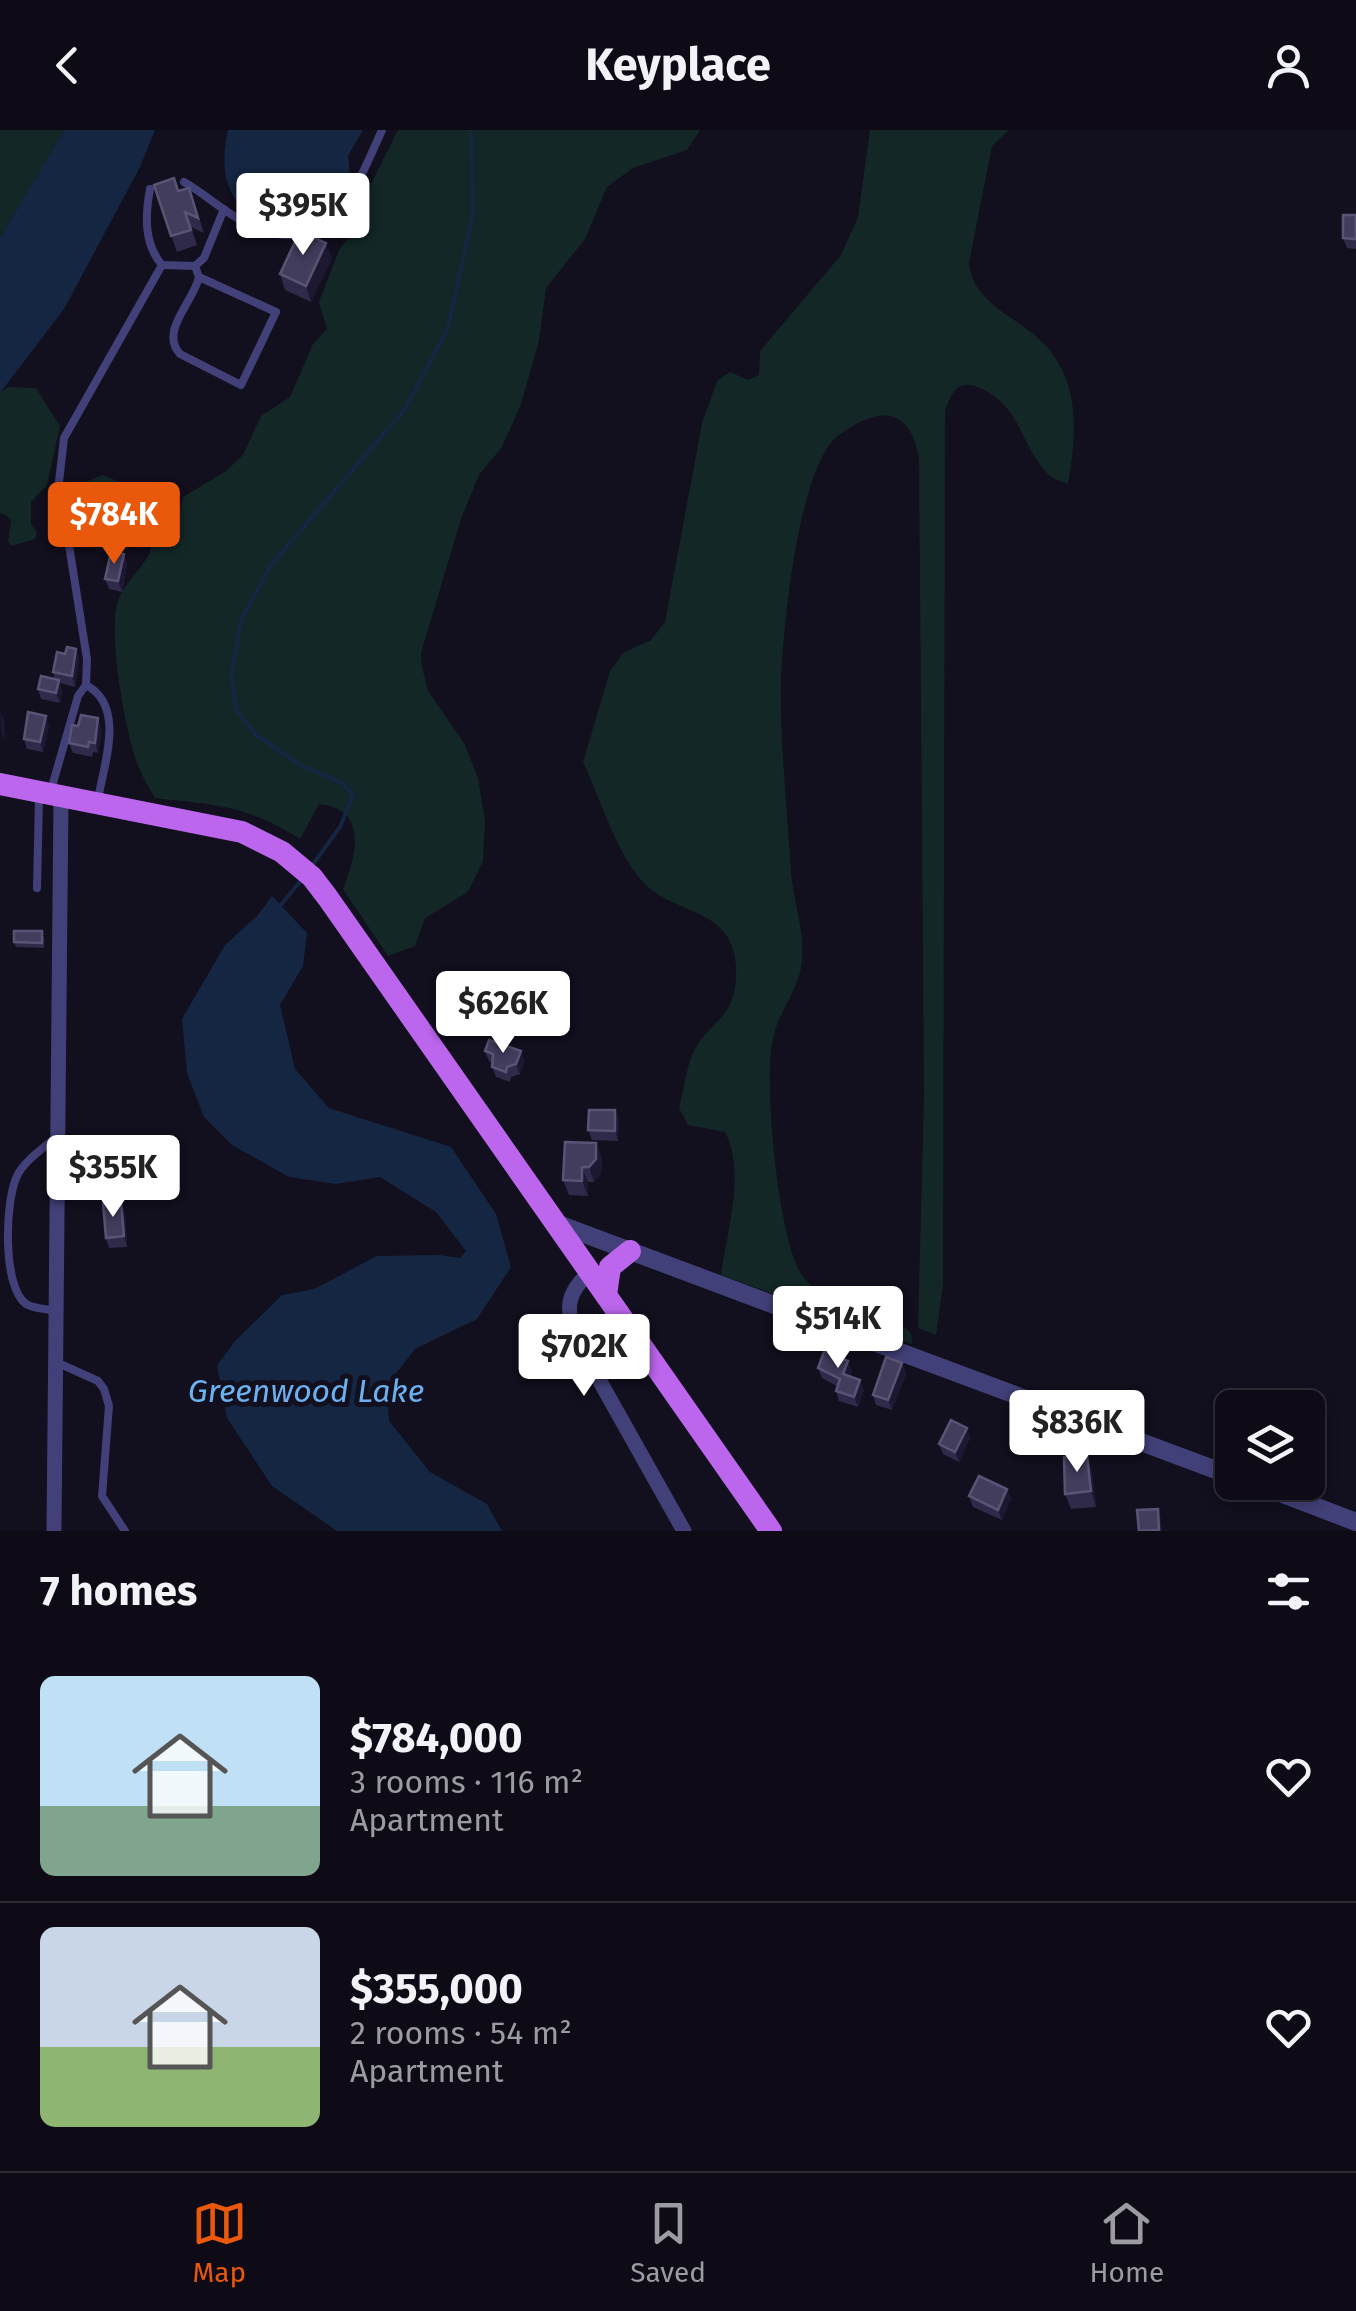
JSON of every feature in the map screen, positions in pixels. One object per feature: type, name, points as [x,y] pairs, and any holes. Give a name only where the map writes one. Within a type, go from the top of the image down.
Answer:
[{"type":"main road","points":[[0,784],[242,832],[282,852],[312,877],[770,1531]]},
{"type":"main road","points":[[606,1295],[610,1267],[630,1251]]},
{"type":"street","points":[[50,794],[59,1135],[54,1531]]},
{"type":"street","points":[[558,1224],[1215,1470]]},
{"type":"street","points":[[590,1272],[574,1285],[569,1296],[567,1308],[576,1338],[684,1531]]},
{"type":"street","points":[[1298,1500],[1356,1522]]},
{"type":"lane","points":[[184,182],[224,210],[273,234],[314,232],[339,212],[355,190],[382,130]]},
{"type":"lane","points":[[150,189],[148,234],[153,255],[162,265],[194,266],[204,258],[224,210]]},
{"type":"lane","points":[[38,888],[50,794],[78,696],[86,685],[87,659],[60,482],[64,438],[162,265]]},
{"type":"lane","points":[[194,266],[200,276],[276,312],[242,385],[174,348],[175,327],[200,276]]},
{"type":"lane","points":[[86,685],[97,691],[108,711],[110,726],[97,803]]},
{"type":"lane","points":[[57,1310],[28,1306],[16,1292],[10,1264],[8,1204],[18,1173],[59,1135]]},
{"type":"lane","points":[[56,1362],[98,1381],[104,1389],[109,1406],[102,1496],[124,1531]]},
{"type":"green space","points":[[0,130],[64,130],[0,238]]},
{"type":"green space","points":[[398,130],[700,130],[687,150],[633,168],[607,187],[585,239],[546,288],[539,341],[521,404],[502,447],[479,475],[461,519],[421,653],[428,691],[464,743],[478,778],[485,821],[483,861],[468,892],[425,918],[415,946],[388,956],[343,889],[355,836],[346,815],[319,804],[300,839],[246,813],[155,798],[139,767],[128,730],[115,624],[120,597],[152,546],[150,518],[124,503],[98,497],[95,545],[86,545],[82,494],[88,481],[102,475],[156,496],[169,513],[178,514],[183,497],[226,471],[243,455],[261,416],[290,397],[313,344],[327,329],[319,302],[339,250],[352,233],[356,214]]},
{"type":"green space","points":[[870,130],[1009,130],[992,146],[969,263],[972,277],[986,298],[1030,331],[1053,355],[1069,389],[1074,426],[1068,484],[1047,473],[1011,414],[992,395],[964,385],[952,394],[945,411],[943,1285],[936,1335],[918,1328],[924,1094],[919,459],[915,442],[900,420],[891,416],[867,419],[839,435],[825,452],[813,479],[795,550],[785,625],[781,705],[791,871],[802,956],[799,977],[775,1029],[770,1059],[771,1120],[779,1191],[791,1250],[807,1281],[845,1306],[903,1326],[911,1333],[912,1344],[721,1275],[735,1183],[731,1148],[725,1132],[688,1125],[679,1108],[695,1049],[731,1002],[735,955],[718,926],[659,895],[636,873],[618,844],[583,762],[610,671],[623,653],[651,640],[665,622],[702,423],[717,381],[730,372],[748,380],[759,375],[760,351],[841,255],[858,217]]},
{"type":"green space","points":[[8,387],[36,388],[60,426],[47,485],[31,502],[35,539],[11,546],[11,521],[0,513],[0,393]]},
{"type":"water","points":[[64,130],[155,130],[140,167],[64,309],[0,393],[0,238]]},
{"type":"water","points":[[228,130],[363,130],[348,156],[350,175],[323,210],[302,225],[284,228],[263,221],[246,210],[231,191],[224,156]]},
{"type":"water","name":"Greenwood Lake","points":[[272,896],[307,933],[303,966],[280,1005],[295,1069],[329,1108],[451,1147],[496,1214],[511,1267],[477,1319],[415,1349],[387,1385],[389,1421],[430,1472],[487,1504],[502,1531],[337,1531],[272,1486],[227,1418],[217,1365],[236,1340],[282,1295],[314,1289],[377,1256],[460,1258],[466,1251],[436,1212],[380,1177],[336,1184],[289,1177],[232,1145],[204,1117],[187,1073],[182,1019],[225,945],[258,915]]},
{"type":"building","points":[[174,178],[178,191],[189,188],[198,218],[185,212],[191,230],[171,236],[154,185]]},
{"type":"building","points":[[1343,215],[1356,215],[1356,239],[1343,238]]},
{"type":"building","points":[[300,231],[326,243],[306,286],[280,274]]},
{"type":"building","points":[[111,552],[124,554],[118,581],[105,579]]},
{"type":"building","points":[[67,647],[76,649],[72,676],[53,672],[57,652],[65,654]]},
{"type":"building","points":[[41,676],[59,680],[56,693],[38,689]]},
{"type":"building","points":[[28,712],[46,716],[40,742],[24,739]]},
{"type":"building","points":[[81,715],[98,718],[95,743],[89,742],[88,747],[69,743],[72,725],[78,726]]},
{"type":"building","points":[[14,931],[42,931],[42,943],[14,942]]},
{"type":"building","points":[[489,1040],[521,1051],[516,1064],[507,1067],[506,1072],[492,1067],[493,1054],[485,1051]]},
{"type":"building","points":[[589,1110],[615,1110],[615,1131],[588,1130]]},
{"type":"building","points":[[565,1142],[596,1143],[596,1159],[589,1167],[582,1167],[582,1181],[563,1180]]},
{"type":"building","points":[[121,1202],[124,1236],[106,1238],[103,1203]]},
{"type":"building","points":[[827,1344],[841,1350],[840,1358],[848,1361],[843,1374],[860,1380],[854,1397],[836,1391],[840,1379],[818,1368]]},
{"type":"building","points":[[886,1357],[902,1363],[888,1400],[873,1395]]},
{"type":"building","points":[[951,1420],[967,1428],[955,1452],[939,1444]]},
{"type":"building","points":[[1087,1455],[1091,1491],[1065,1494],[1064,1457]]},
{"type":"building","points":[[979,1476],[1007,1489],[998,1510],[969,1496]]},
{"type":"building","points":[[1158,1509],[1159,1530],[1139,1531],[1137,1510]]},
{"type":"waterway","points":[[311,867],[340,827],[353,795],[342,783],[300,765],[256,735],[237,711],[231,677],[241,620],[271,565],[405,409],[448,328],[473,213],[471,130]]},
{"type":"waterway","points":[[280,906],[302,879]]}]
